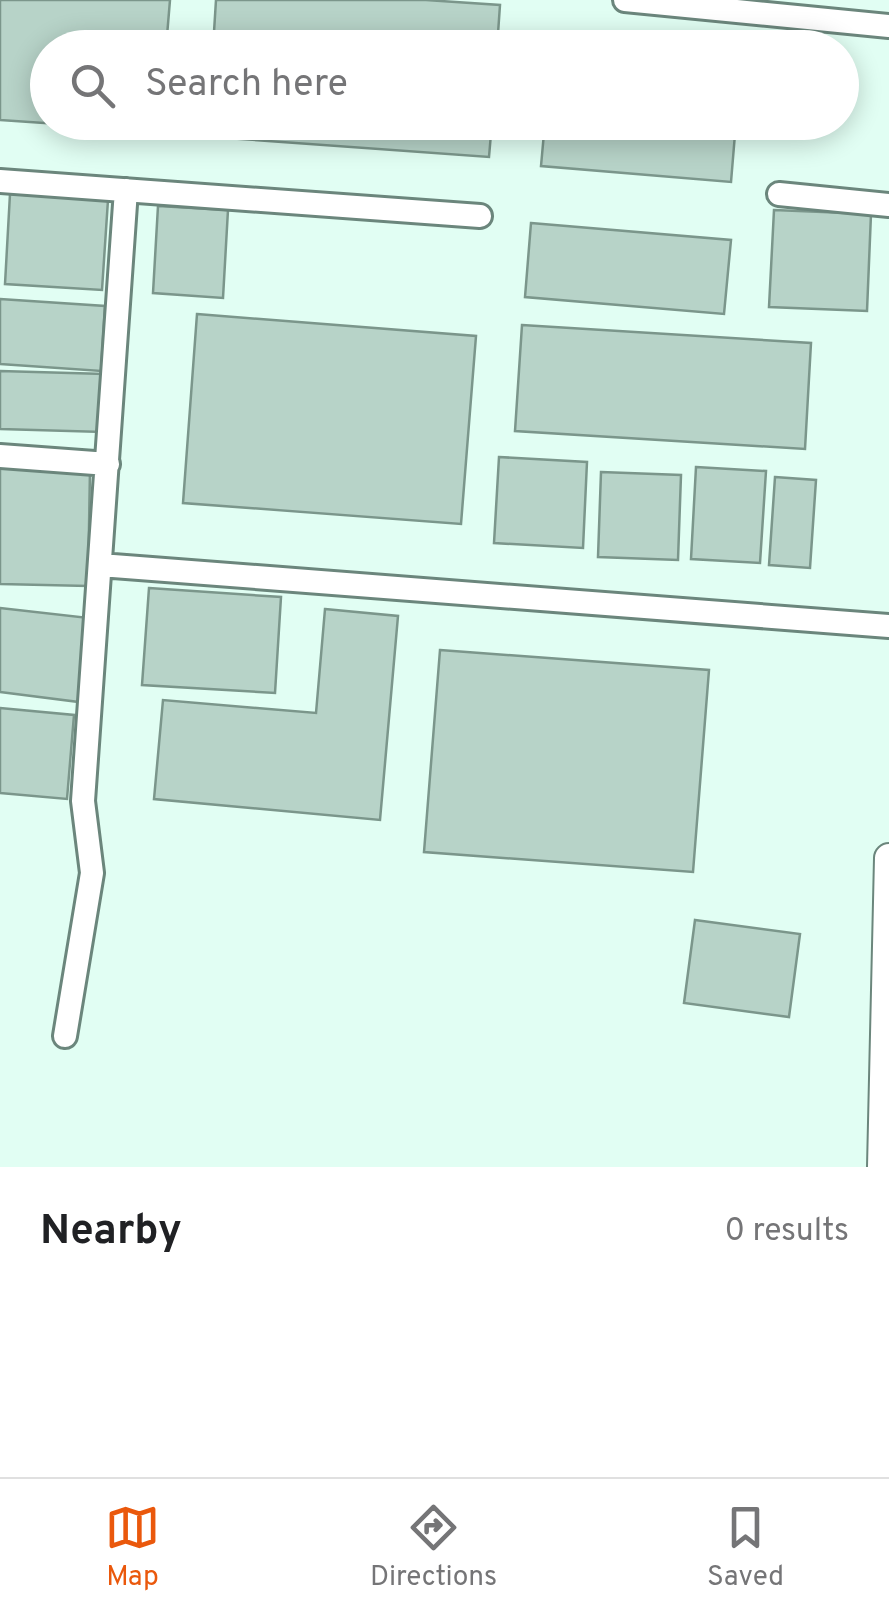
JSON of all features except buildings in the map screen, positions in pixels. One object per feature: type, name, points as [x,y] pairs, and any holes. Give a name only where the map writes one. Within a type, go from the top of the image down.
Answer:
[{"type":"main road","points":[[882,1167],[889,858]]},
{"type":"street","points":[[625,0],[889,26]]},
{"type":"street","points":[[0,181],[480,216]]},
{"type":"street","points":[[64,1036],[92,872],[83,801],[126,190]]},
{"type":"street","points":[[779,194],[889,204]]},
{"type":"street","points":[[0,456],[108,464]]},
{"type":"street","points":[[100,565],[889,626]]}]
